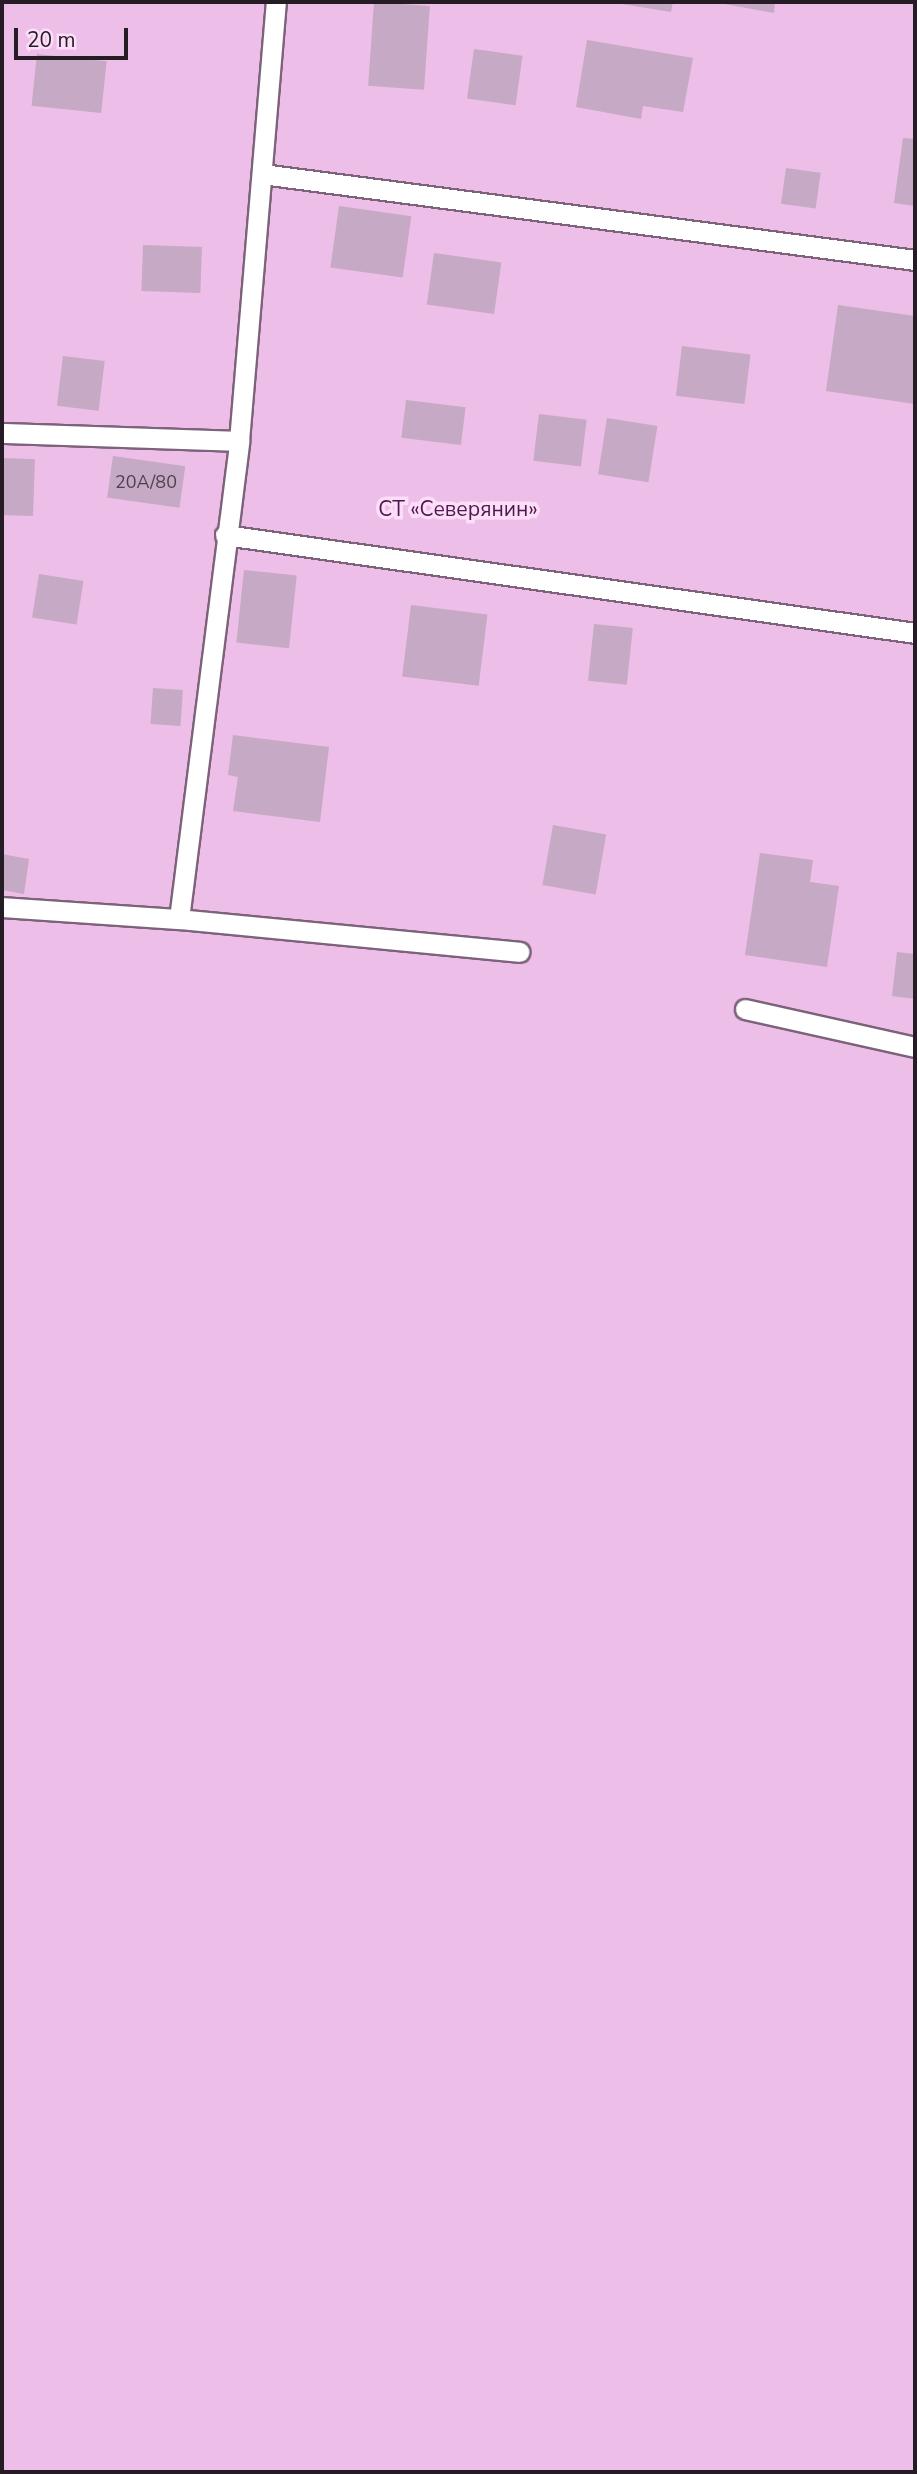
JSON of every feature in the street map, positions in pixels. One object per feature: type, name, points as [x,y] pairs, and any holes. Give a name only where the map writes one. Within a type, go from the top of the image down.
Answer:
[{"type":"lane","points":[[180,919],[225,535],[239,441],[276,2]]},
{"type":"lane","points":[[262,174],[915,260]]},
{"type":"lane","points":[[2,433],[239,441]]},
{"type":"lane","points":[[225,535],[915,633]]},
{"type":"lane","points":[[2,907],[180,919],[519,952]]},
{"type":"lane","points":[[745,1009],[915,1047]]},
{"type":"green space","name":"СТ «Северянин»","points":[[2,2],[915,2],[915,2472],[2,2472]]},
{"type":"building","points":[[374,2],[430,6],[424,90],[368,86]]},
{"type":"building","points":[[610,2],[673,2],[671,12]]},
{"type":"building","points":[[714,2],[775,2],[774,13]]},
{"type":"building","points":[[587,40],[693,58],[683,112],[643,106],[641,119],[576,107]]},
{"type":"building","points":[[474,49],[523,56],[516,105],[467,99]]},
{"type":"building","points":[[37,54],[107,61],[101,113],[32,106]]},
{"type":"building","points":[[903,138],[915,139],[915,206],[894,203]]},
{"type":"building","points":[[786,168],[821,173],[816,209],[781,204]]},
{"type":"building","points":[[339,206],[411,216],[403,278],[330,267]]},
{"type":"building","points":[[143,245],[202,247],[200,293],[141,291]]},
{"type":"building","points":[[434,253],[501,262],[494,314],[427,304]]},
{"type":"building","points":[[838,305],[915,316],[915,404],[826,391]]},
{"type":"building","points":[[682,346],[750,354],[744,404],[676,396]]},
{"type":"building","points":[[63,356],[105,361],[99,411],[57,406]]},
{"type":"building","points":[[406,400],[466,407],[461,445],[401,438]]},
{"type":"building","points":[[539,414],[587,420],[581,466],[533,461]]},
{"type":"building","points":[[607,418],[657,426],[648,482],[598,474]]},
{"type":"building","points":[[113,456],[185,466],[179,508],[107,498]]},
{"type":"building","points":[[2,458],[35,459],[33,516],[2,515]]},
{"type":"building","points":[[244,570],[297,576],[289,648],[236,643]]},
{"type":"building","points":[[39,574],[83,581],[77,624],[32,617]]},
{"type":"building","points":[[411,605],[487,614],[479,686],[402,676]]},
{"type":"building","points":[[594,624],[633,628],[627,685],[588,681]]},
{"type":"building","points":[[153,688],[183,690],[180,726],[150,724]]},
{"type":"building","points":[[233,735],[329,747],[320,822],[233,811],[238,777],[228,775]]},
{"type":"building","points":[[553,825],[606,834],[596,894],[542,885]]},
{"type":"building","points":[[760,853],[813,860],[810,882],[839,886],[827,967],[745,955]]},
{"type":"building","points":[[2,854],[29,859],[24,894],[2,890]]},
{"type":"building","points":[[897,952],[915,954],[915,999],[892,996]]}]
